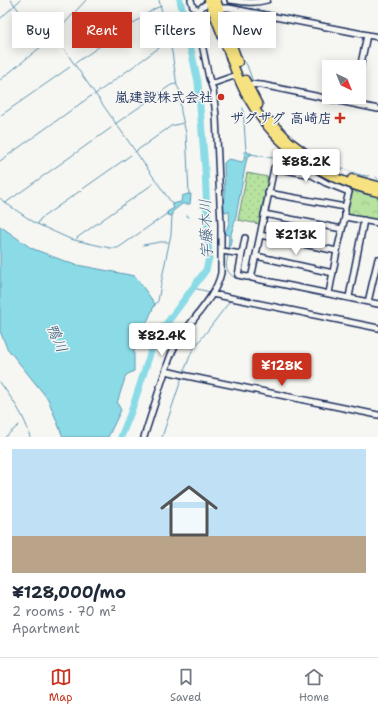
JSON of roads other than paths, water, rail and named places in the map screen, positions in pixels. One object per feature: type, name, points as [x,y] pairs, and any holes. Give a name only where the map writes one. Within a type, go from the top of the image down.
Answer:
[{"type":"highway","points":[[213,1],[219,9],[247,84],[258,105],[273,125],[290,142],[318,163],[341,175],[378,186]]},
{"type":"highway","points":[[213,1],[237,75],[247,96],[262,120],[277,137],[295,153],[316,167],[338,179],[378,192]]},
{"type":"street","points":[[191,0],[193,7],[199,10]]},
{"type":"street","points":[[230,0],[251,3],[267,0]]},
{"type":"street","points":[[144,437],[174,348],[218,283],[226,251],[213,90],[207,71],[197,20],[199,10],[213,1]]},
{"type":"street","points":[[219,9],[229,8],[378,37]]},
{"type":"street","points":[[362,60],[367,35]]},
{"type":"street","points":[[211,84],[237,75]]},
{"type":"street","points":[[247,84],[262,85],[322,97]]},
{"type":"street","points":[[357,104],[378,108]]},
{"type":"street","points":[[252,276],[274,168],[312,175],[326,183],[349,192],[329,293]]},
{"type":"street","points":[[268,192],[345,207]]},
{"type":"street","points":[[264,214],[342,229]]},
{"type":"street","points":[[345,217],[378,223]]},
{"type":"street","points":[[349,297],[364,220]]},
{"type":"street","points":[[260,235],[337,251]]},
{"type":"street","points":[[245,238],[238,275],[247,277],[252,276],[252,278],[378,304]]},
{"type":"street","points":[[226,251],[242,254]]},
{"type":"street","points":[[256,256],[333,273]]},
{"type":"street","points":[[368,302],[378,259]]},
{"type":"street","points":[[212,294],[378,328]]},
{"type":"street","points":[[166,371],[378,416]]},
{"type":"water","points":[[245,151],[251,153],[251,155],[248,156],[246,162],[228,250],[229,235],[224,234],[228,226],[229,211],[224,211],[224,163],[229,159],[242,162],[244,160]]},
{"type":"water","points":[[191,194],[190,204],[182,204],[172,212],[172,216],[167,215],[167,212],[174,208],[172,204],[181,202],[182,196]]},
{"type":"water","name":"鴨川","points":[[0,226],[31,248],[72,264],[135,276],[155,304],[134,351],[134,371],[126,375],[117,403],[121,410],[108,437],[63,437],[48,399],[7,348],[0,331]]},
{"type":"waterway","points":[[11,0],[20,12]]},
{"type":"waterway","points":[[0,19],[20,0]]},
{"type":"waterway","points":[[64,24],[86,0]]},
{"type":"waterway","points":[[159,0],[172,52],[177,86],[179,89],[181,112],[186,133],[189,194]]},
{"type":"waterway","name":"宇藤木川","points":[[121,437],[131,412],[153,345],[164,327],[206,270],[209,258],[205,169],[198,82],[180,0]]},
{"type":"waterway","points":[[233,5],[378,34]]},
{"type":"waterway","points":[[74,64],[154,9],[161,6]]},
{"type":"waterway","points":[[0,80],[40,48]]},
{"type":"waterway","points":[[63,48],[173,205]]},
{"type":"waterway","points":[[94,95],[159,48]]},
{"type":"waterway","points":[[244,61],[253,82]]},
{"type":"waterway","points":[[0,116],[70,67]]},
{"type":"waterway","points":[[253,81],[322,95]]},
{"type":"waterway","points":[[115,124],[171,85],[176,84]]},
{"type":"waterway","points":[[0,161],[91,96]]},
{"type":"waterway","points":[[366,103],[378,106]]},
{"type":"waterway","points":[[243,108],[246,151]]},
{"type":"waterway","points":[[135,152],[171,126],[183,123]]},
{"type":"waterway","points":[[6,203],[111,128]]},
{"type":"waterway","points":[[251,154],[299,163],[308,170],[309,169]]},
{"type":"waterway","points":[[38,224],[40,219],[131,155]]},
{"type":"waterway","points":[[317,156],[335,165]]},
{"type":"waterway","points":[[341,168],[369,176]]},
{"type":"waterway","points":[[76,239],[153,184]]},
{"type":"waterway","points":[[0,198],[35,223],[70,239],[110,248],[118,248],[168,213]]},
{"type":"waterway","name":"宇藤木川","points":[[202,216],[207,215]]},
{"type":"waterway","points":[[154,306],[158,301],[171,234],[172,216]]},
{"type":"waterway","points":[[143,245],[168,242]]},
{"type":"waterway","points":[[228,254],[227,270],[235,278],[378,307]]},
{"type":"waterway","points":[[193,288],[210,292]]},
{"type":"waterway","points":[[183,374],[192,351],[230,301]]},
{"type":"waterway","points":[[162,437],[182,377]]},
{"type":"waterway","points":[[0,382],[22,415],[30,437]]},
{"type":"waterway","points":[[5,437],[19,425]]},
{"type":"place","name":"嵐建設株式会社","points":[[221,97]]},
{"type":"place","name":"ザグザグ 高崎店","points":[[340,118]]}]
